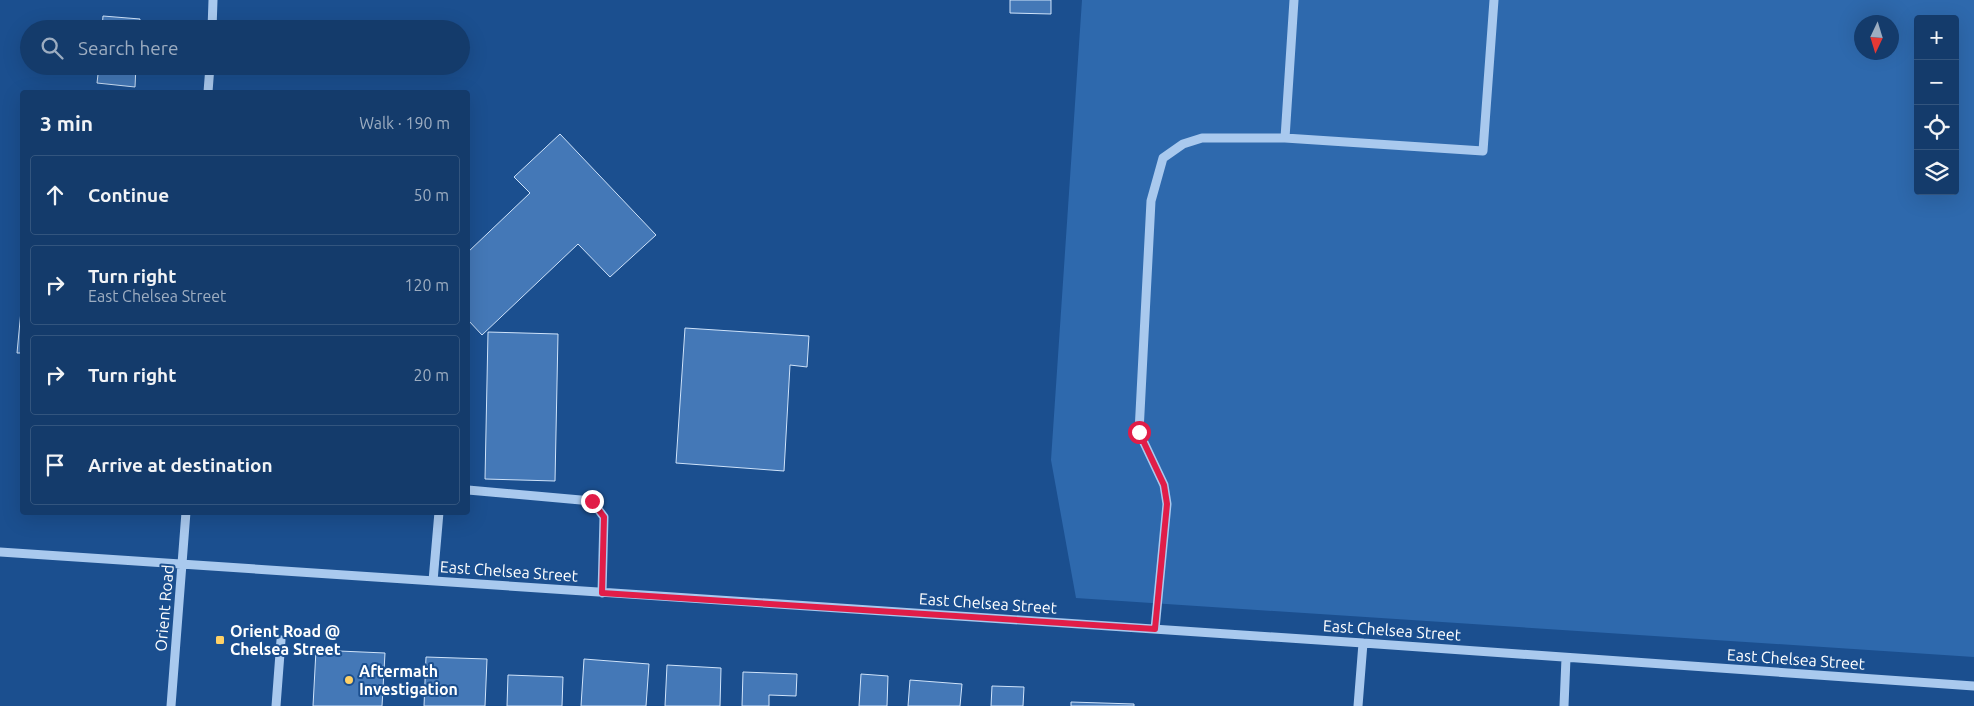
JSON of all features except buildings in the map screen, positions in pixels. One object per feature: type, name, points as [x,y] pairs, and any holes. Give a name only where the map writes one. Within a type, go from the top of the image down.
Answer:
[{"type":"street","points":[[212,20],[213,0]]},
{"type":"street","points":[[1285,138],[1294,0]]},
{"type":"street","points":[[1155,629],[1167,504],[1164,485],[1139,432],[1151,201],[1163,158],[1183,144],[1202,138],[1285,138],[1483,151],[1494,0]]},
{"type":"street","points":[[208,90],[209,75]]},
{"type":"street","points":[[470,490],[592,501],[604,517],[602,593]]},
{"type":"street","name":"Orient Road","points":[[171,706],[186,515]]},
{"type":"street","points":[[432,581],[439,515]]},
{"type":"street","name":"East Chelsea Street","points":[[0,552],[1363,643],[1974,686]]},
{"type":"street","points":[[276,706],[281,640]]},
{"type":"street","points":[[1358,706],[1363,643]]},
{"type":"street","points":[[1564,706],[1566,658]]},
{"type":"shaded area","points":[[1082,0],[1974,0],[1974,657],[1076,598],[1051,460]]},
{"type":"place","name":"Orient Road @ Chelsea Street","points":[[220,640]]},
{"type":"place","name":"Aftermath Investigation","points":[[349,680]]},
{"type":"route","points":[[592,501],[604,517],[602,593],[1155,629],[1167,504],[1164,485],[1139,432]]}]
